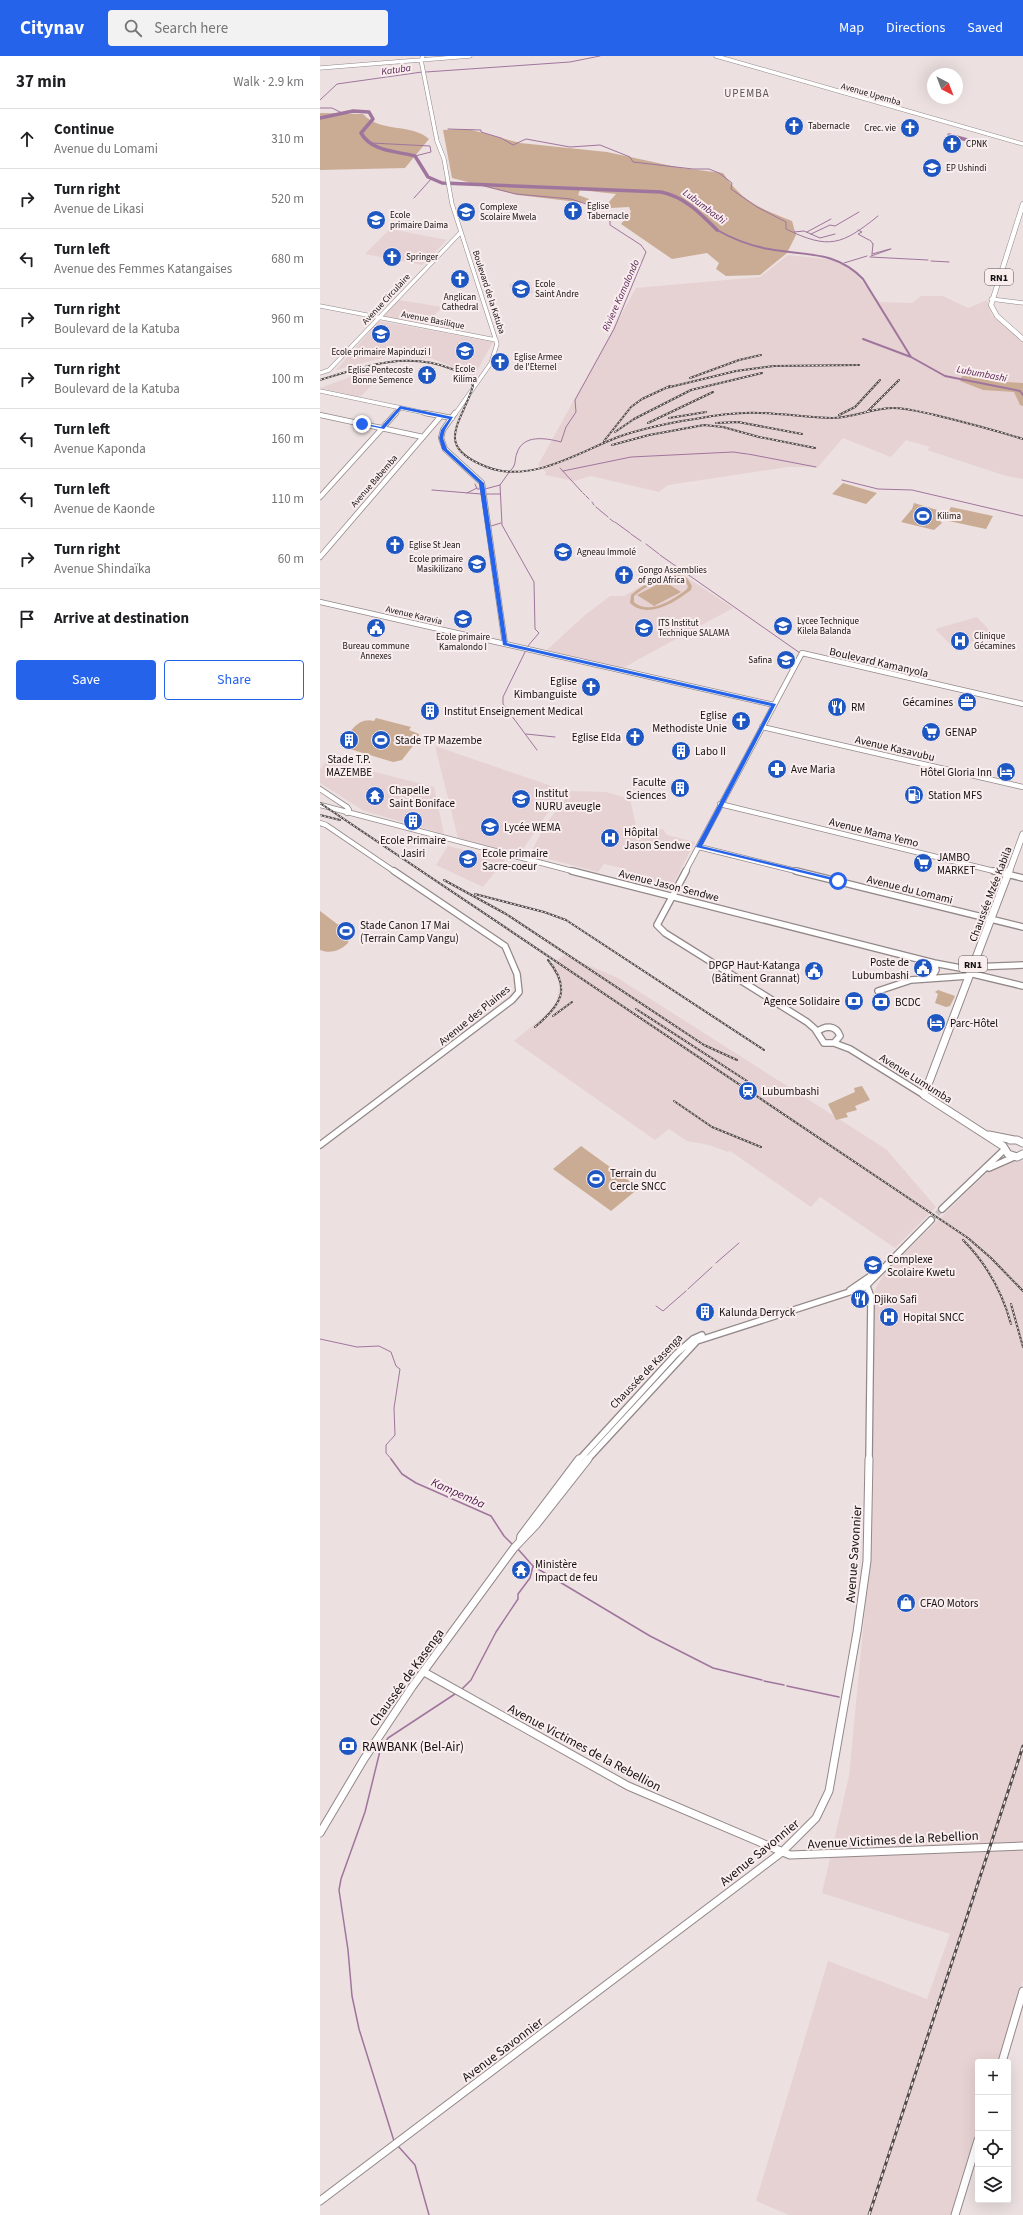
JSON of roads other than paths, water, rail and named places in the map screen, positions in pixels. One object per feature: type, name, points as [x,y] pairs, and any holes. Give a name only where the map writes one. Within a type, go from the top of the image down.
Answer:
[{"type":"highway","name":"RN1","points":[[1023,204],[991,299],[992,308],[997,316],[1023,339]]},
{"type":"highway","name":"Chaussée Mzée Kabila","points":[[924,1095],[1023,834]]},
{"type":"highway","name":"Avenue Lumumba","points":[[924,1095],[985,1134],[1004,1148],[1008,1154],[1019,1157]]},
{"type":"highway","name":"Avenue Lumumba","points":[[985,1134],[1019,1140]]},
{"type":"highway","name":"Avenue Lumumba","points":[[1004,1148],[1007,1141],[1019,1140]]},
{"type":"street","points":[[421,60],[423,56]]},
{"type":"street","points":[[320,68],[470,56]]},
{"type":"street","name":"Avenue Upemba","points":[[716,56],[1023,144]]},
{"type":"street","name":"Boulevard de la Katuba","points":[[421,60],[437,138],[444,159],[448,185],[461,232],[496,340],[495,354],[482,376],[443,430],[441,438],[445,449],[482,483],[505,644]]},
{"type":"street","name":"Avenue Circulaire","points":[[320,373],[329,370],[461,232]]},
{"type":"street","points":[[991,299],[1023,303]]},
{"type":"street","name":"Avenue Basilique","points":[[320,306],[496,340]]},
{"type":"street","points":[[320,368],[329,370]]},
{"type":"street","points":[[320,391],[452,418]]},
{"type":"street","points":[[320,497],[400,408]]},
{"type":"street","points":[[320,415],[423,437]]},
{"type":"street","name":"Avenue Babemba","points":[[320,557],[441,416]]},
{"type":"street","name":"Avenue Karavia","points":[[320,602],[774,705]]},
{"type":"street","name":"Boulevard Kamanyola","points":[[774,705],[802,653],[1023,704]]},
{"type":"street","name":"Boulevard Kamanyola","points":[[952,687],[963,687],[1023,700]]},
{"type":"street","points":[[774,705],[657,925],[678,941],[717,964],[807,1022],[817,1032],[816,1037],[820,1041],[826,1044],[834,1043],[839,1038]]},
{"type":"street","name":"Avenue Kasavubu","points":[[762,727],[1023,787]]},
{"type":"street","points":[[320,789],[348,808],[347,813]]},
{"type":"street","name":"Avenue Mama Yemo","points":[[720,804],[1023,878]]},
{"type":"street","points":[[339,810],[345,808],[344,805]]},
{"type":"street","name":"Avenue Jason Sendwe","points":[[320,806],[347,813]]},
{"type":"street","name":"Avenue Jason Sendwe","points":[[320,806],[1023,986]]},
{"type":"street","name":"Avenue des Plaines","points":[[320,823],[505,946],[510,952],[519,984],[518,992],[512,1000],[395,1090],[320,1144]]},
{"type":"street","name":"Avenue du Lomami","points":[[699,847],[1023,927]]},
{"type":"street","points":[[932,978],[936,970],[934,963]]},
{"type":"street","points":[[878,991],[897,982],[1023,965]]},
{"type":"street","points":[[807,1022],[836,1029],[839,1033],[839,1038],[850,1050]]},
{"type":"street","points":[[817,1032],[825,1027]]},
{"type":"street","name":"Avenue Lumumba","points":[[834,1043],[850,1050],[924,1095]]},
{"type":"street","points":[[942,1209],[985,1170],[1004,1148]]},
{"type":"street","points":[[985,1170],[1019,1157]]},
{"type":"street","name":"Chaussée de Kasenga","points":[[320,1833],[354,1772],[424,1672],[518,1544],[524,1540],[536,1525],[591,1450],[676,1354],[693,1339],[867,1283],[883,1269],[931,1220]]},
{"type":"street","name":"Avenue Savonnier","points":[[320,2201],[782,1852],[814,1822],[827,1800],[862,1601],[867,1561],[871,1297],[867,1283]]},
{"type":"street","name":"Avenue Victimes de la Rebellion","points":[[424,1672],[628,1786],[782,1852],[795,1856],[1023,1846]]},
{"type":"street","points":[[1003,2059],[1023,1991]]},
{"type":"street","points":[[955,2215],[975,2150]]},
{"type":"waterway","name":"Katuba","points":[[426,72],[570,62],[600,56]]},
{"type":"waterway","name":"Katuba","points":[[320,100],[337,84],[422,72]]},
{"type":"waterway","name":"Katuba","points":[[320,108],[332,108],[342,113]]},
{"type":"waterway","name":"Riviere Kamalondo","points":[[320,118],[353,111],[369,112],[373,119],[361,133],[371,144],[385,150],[415,156],[428,177],[442,183],[661,192],[670,194],[692,206],[717,230]]},
{"type":"waterway","points":[[448,129],[481,130],[481,132],[501,138],[513,145],[526,139],[570,147],[600,145],[630,157],[633,162],[693,169],[709,169],[719,173],[732,183],[731,189],[757,207],[786,222],[786,229],[801,236],[825,242],[835,241],[858,230]]},
{"type":"waterway","points":[[949,135],[971,141]]},
{"type":"waterway","points":[[371,143],[430,146],[431,152],[415,156]]},
{"type":"waterway","points":[[414,198],[432,178]]},
{"type":"waterway","name":"Riviere Kamalondo","points":[[484,186],[516,194],[571,199],[586,204],[601,217],[610,221],[610,225],[641,245],[646,252],[614,329],[575,400],[576,412],[566,427],[561,442],[549,439],[536,439],[524,443],[517,453],[515,464],[511,470]]},
{"type":"waterway","points":[[811,234],[830,225],[835,226],[859,212]]},
{"type":"waterway","points":[[858,230],[878,216]]},
{"type":"waterway","points":[[807,232],[831,219]]},
{"type":"waterway","name":"Lubumbashi","points":[[717,230],[735,239],[762,248],[819,256],[842,263],[863,279],[911,357]]},
{"type":"waterway","points":[[858,230],[862,232],[858,234],[869,240]]},
{"type":"waterway","points":[[794,232],[804,231],[820,238],[835,234]]},
{"type":"waterway","points":[[870,240],[873,244],[872,254],[890,249]]},
{"type":"waterway","points":[[871,256],[891,249]]},
{"type":"waterway","points":[[844,263],[867,256]]},
{"type":"waterway","points":[[870,257],[928,260]]},
{"type":"waterway","points":[[931,261],[949,262]]},
{"type":"waterway","points":[[863,339],[911,357]]},
{"type":"waterway","name":"Lubumbashi","points":[[911,357],[945,376],[1020,391],[1023,395]]},
{"type":"waterway","points":[[563,471],[631,457],[733,452],[747,454]]},
{"type":"waterway","points":[[748,454],[816,467]]},
{"type":"waterway","points":[[560,468],[582,492]]},
{"type":"waterway","points":[[500,485],[510,471]]},
{"type":"waterway","points":[[842,480],[878,489],[912,490],[1023,516]]},
{"type":"waterway","points":[[475,484],[477,488]]},
{"type":"waterway","points":[[485,489],[500,485]]},
{"type":"waterway","points":[[500,485],[502,525],[534,582],[535,629],[539,633],[527,647]]},
{"type":"waterway","points":[[467,493],[477,488]]},
{"type":"waterway","points":[[477,488],[481,489]]},
{"type":"waterway","points":[[432,490],[467,493]]},
{"type":"waterway","points":[[467,493],[481,494]]},
{"type":"waterway","points":[[487,494],[500,494]]},
{"type":"waterway","points":[[586,496],[589,499]]},
{"type":"waterway","points":[[596,507],[608,517]]},
{"type":"waterway","points":[[610,519],[614,522]]},
{"type":"waterway","points":[[615,522],[630,533]]},
{"type":"waterway","points":[[491,526],[501,523]]},
{"type":"waterway","points":[[631,534],[641,541]]},
{"type":"waterway","points":[[646,544],[659,554]]},
{"type":"waterway","points":[[660,555],[680,569]]},
{"type":"waterway","points":[[680,569],[689,570]]},
{"type":"waterway","points":[[680,569],[800,653]]},
{"type":"waterway","points":[[526,650],[503,697],[503,704],[537,750]]},
{"type":"waterway","points":[[526,734],[555,737]]},
{"type":"waterway","points":[[716,1263],[739,1243]]},
{"type":"waterway","points":[[688,1289],[712,1267]]},
{"type":"waterway","points":[[656,1306],[663,1311],[686,1291]]},
{"type":"waterway","name":"Kampemba","points":[[320,1339],[357,1347],[379,1346],[391,1352],[396,1366],[400,1369],[394,1408],[395,1435],[386,1445],[386,1453],[392,1460]]},
{"type":"waterway","name":"Kampemba","points":[[391,1459],[402,1474],[416,1483],[491,1516],[504,1536],[513,1545]]},
{"type":"waterway","name":"Kampemba","points":[[517,1548],[533,1566]]},
{"type":"waterway","points":[[461,1690],[471,1680],[496,1632],[518,1599],[518,1594],[530,1578],[533,1566]]},
{"type":"waterway","name":"Kampemba","points":[[533,1566],[650,1636],[713,1668],[762,1680]]},
{"type":"waterway","name":"Kampemba","points":[[764,1681],[784,1685]]},
{"type":"waterway","name":"Kampemba","points":[[787,1686],[839,1697]]},
{"type":"waterway","points":[[394,2141],[359,2029],[352,1996],[348,1950],[339,1890],[341,1879],[365,1812],[380,1751],[388,1738],[455,1694]]},
{"type":"waterway","points":[[398,2146],[415,2165],[429,2215]]},
{"type":"tunnel","points":[[931,1220],[942,1209]]},
{"type":"railway","points":[[690,378],[739,360],[761,355]]},
{"type":"railway","points":[[320,380],[386,362],[402,361],[419,361],[435,364],[459,372],[465,375],[473,386],[455,432],[456,442],[460,451],[470,459],[487,467],[504,471],[521,472],[538,469],[571,458],[618,437],[646,428],[735,413],[840,418],[885,408],[898,408],[914,410],[1023,439]]},
{"type":"railway","points":[[666,388],[736,371],[774,366],[859,365]]},
{"type":"railway","points":[[615,432],[634,419],[691,390],[762,373]]},
{"type":"railway","points":[[839,415],[855,407],[880,380]]},
{"type":"railway","points":[[867,412],[899,380]]},
{"type":"railway","points":[[604,441],[631,407],[642,399],[670,386]]},
{"type":"railway","points":[[648,423],[713,392]]},
{"type":"railway","points":[[669,418],[706,412]]},
{"type":"railway","points":[[716,423],[738,422],[802,434]]},
{"type":"railway","points":[[612,445],[649,435],[704,425],[723,427],[759,437],[815,448]]},
{"type":"railway","points":[[320,803],[968,1238],[991,1258],[1023,1291]]},
{"type":"railway","points":[[320,815],[340,820]]},
{"type":"railway","points":[[444,880],[506,914],[704,1045],[737,1060]]},
{"type":"railway","points":[[475,894],[544,912],[566,920],[764,1050]]},
{"type":"railway","points":[[535,1027],[557,1004],[560,996],[560,980],[548,960]]},
{"type":"railway","points":[[553,1016],[572,1002]]},
{"type":"railway","points":[[636,1009],[747,1081]]},
{"type":"railway","points":[[674,1101],[712,1127],[761,1147]]},
{"type":"railway","points":[[963,1240],[972,1249],[993,1279],[1003,1300],[1011,1324]]},
{"type":"railway","points":[[1011,1304],[1023,1347]]},
{"type":"railway","points":[[869,2215],[1023,1746]]},
{"type":"place","name":"Tabernacle","points":[[794,126]]},
{"type":"place","name":"Crec. vie","points":[[910,128]]},
{"type":"place","name":"CPNK","points":[[952,144]]},
{"type":"place","name":"EP Ushindi","points":[[932,168]]},
{"type":"place","name":"Eglise Tabernacle","points":[[573,211]]},
{"type":"place","name":"Complexe Scolaire Mwela","points":[[466,212]]},
{"type":"place","name":"Ecole primaire Daima","points":[[376,220]]},
{"type":"place","name":"Springer","points":[[392,257]]},
{"type":"place","name":"Anglican Cathedral","points":[[460,279]]},
{"type":"place","name":"Ecole Saint Andre","points":[[521,289]]},
{"type":"place","name":"Ecole primaire Mapinduzi I","points":[[381,334]]},
{"type":"place","name":"Ecole Kilima","points":[[465,351]]},
{"type":"place","name":"Eglise Armee de l'Eternel","points":[[500,362]]},
{"type":"place","name":"Eglise Pentecoste Bonne Semence","points":[[427,375]]},
{"type":"place","name":"Kilima","points":[[923,516]]},
{"type":"place","name":"Eglise St Jean","points":[[395,545]]},
{"type":"place","name":"Agneau Immolé","points":[[563,552]]},
{"type":"place","name":"Ecole primaire Masikilizano","points":[[477,564]]},
{"type":"place","name":"Gongo Assemblies of god Africa","points":[[624,575]]},
{"type":"place","name":"Ecole primaire Kamalondo I","points":[[463,619]]},
{"type":"place","name":"Lycee Technique Kilela Balanda","points":[[783,626]]},
{"type":"place","name":"Bureau commune Annexes","points":[[376,628]]},
{"type":"place","name":"ITS Institut Technique SALAMA","points":[[644,628]]},
{"type":"place","name":"Clinique Gécamines","points":[[960,641]]},
{"type":"place","name":"Safina","points":[[786,660]]},
{"type":"place","name":"Eglise Kimbanguiste","points":[[591,687]]},
{"type":"place","name":"Gécamines","points":[[967,702]]},
{"type":"place","name":"RM","points":[[837,707]]},
{"type":"place","name":"Institut Enseignement Medical","points":[[430,711]]},
{"type":"place","name":"Eglise Methodiste Unie","points":[[741,721]]},
{"type":"place","name":"GENAP","points":[[931,732]]},
{"type":"place","name":"Eglise Elda","points":[[635,737]]},
{"type":"place","name":"Stade T.P. MAZEMBE","points":[[349,740]]},
{"type":"place","name":"Stade TP Mazembe","points":[[381,740]]},
{"type":"place","name":"Labo II","points":[[681,751]]},
{"type":"place","name":"Ave Maria","points":[[777,769]]},
{"type":"place","name":"Hôtel Gloria Inn","points":[[1006,772]]},
{"type":"place","name":"Faculte Sciences","points":[[680,788]]},
{"type":"place","name":"Station MFS","points":[[914,795]]},
{"type":"place","name":"Chapelle Saint Boniface","points":[[375,796]]},
{"type":"place","name":"Institut NURU aveugle","points":[[521,799]]},
{"type":"place","name":"Ecole Primaire Jasiri","points":[[413,821]]},
{"type":"place","name":"Lycée WEMA","points":[[490,827]]},
{"type":"place","name":"Hôpital Jason Sendwe","points":[[610,838]]},
{"type":"place","name":"Ecole primaire Sacre-coeur","points":[[468,859]]},
{"type":"place","name":"JAMBO MARKET","points":[[923,863]]},
{"type":"place","name":"Stade Canon 17 Mai (Terrain Camp Vangu)","points":[[346,931]]},
{"type":"place","name":"Poste de Lubumbashi","points":[[923,968]]},
{"type":"place","name":"DPGP Haut-Katanga (Bâtiment Grannat)","points":[[814,971]]},
{"type":"place","name":"Agence Solidaire","points":[[854,1001]]},
{"type":"place","name":"BCDC","points":[[881,1002]]},
{"type":"place","name":"Parc-Hôtel","points":[[936,1023]]},
{"type":"place","name":"Lubumbashi","points":[[748,1091]]},
{"type":"place","name":"Terrain du Cercle SNCC","points":[[596,1179]]},
{"type":"place","name":"Complexe Scolaire Kwetu","points":[[873,1265]]},
{"type":"place","name":"Djiko Safi","points":[[860,1299]]},
{"type":"place","name":"Kalunda Derryck","points":[[705,1312]]},
{"type":"place","name":"Hopital SNCC","points":[[889,1317]]},
{"type":"place","name":"Ministère Impact de feu","points":[[521,1570]]},
{"type":"place","name":"CFAO Motors","points":[[906,1603]]},
{"type":"place","name":"RAWBANK (Bel-Air)","points":[[348,1746]]},
{"type":"district","name":"UPEMBA","points":[[747,93]]}]
